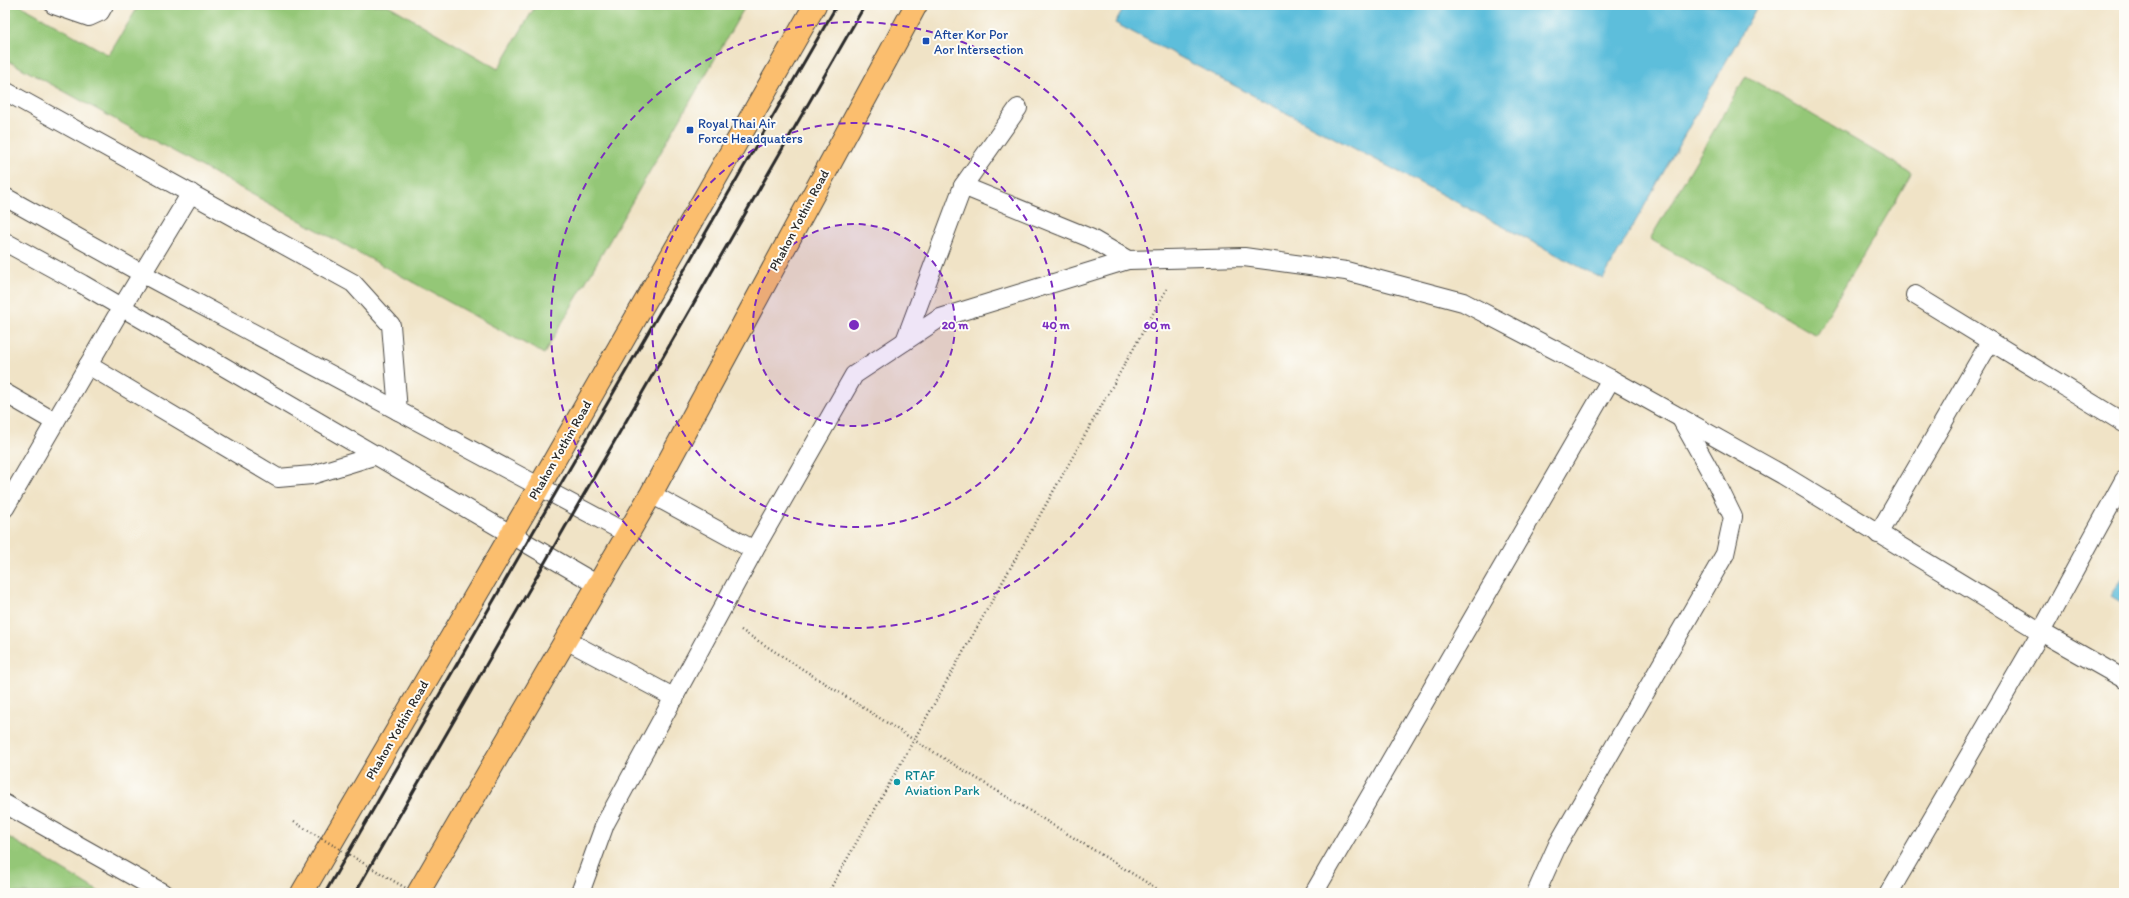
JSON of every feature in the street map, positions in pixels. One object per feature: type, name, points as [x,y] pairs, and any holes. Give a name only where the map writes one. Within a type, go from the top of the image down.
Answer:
[{"type":"main road","name":"Phahon Yothin Road","points":[[302,893],[539,487],[816,5]]},
{"type":"main road","name":"Phahon Yothin Road","points":[[418,893],[651,494],[916,5]]},
{"type":"lane","points":[[54,5],[89,17],[100,12],[104,5]]},
{"type":"lane","points":[[5,91],[353,283],[391,325],[398,411]]},
{"type":"lane","points":[[905,341],[963,186],[1018,108]]},
{"type":"lane","points":[[963,186],[1090,238],[1128,260]]},
{"type":"lane","points":[[5,508],[122,307],[191,193]]},
{"type":"lane","points":[[5,196],[143,274],[628,534]]},
{"type":"lane","points":[[5,242],[122,307],[512,533],[598,585]]},
{"type":"lane","points":[[580,893],[605,824],[675,698],[754,550],[854,374],[940,318],[1128,260],[1244,257],[1346,270],[1463,302],[1680,416],[1783,475],[2041,632],[2124,679]]},
{"type":"lane","points":[[1915,295],[2124,423]]},
{"type":"lane","points":[[1878,534],[1990,342]]},
{"type":"lane","points":[[88,365],[278,478],[312,475],[377,455]]},
{"type":"lane","points":[[1314,893],[1611,379]]},
{"type":"lane","points":[[5,393],[55,422]]},
{"type":"lane","points":[[1536,893],[1558,844],[1725,554],[1733,516],[1680,416]]},
{"type":"lane","points":[[1889,893],[2041,632],[2124,480]]},
{"type":"lane","points":[[651,494],[754,550]]},
{"type":"lane","points":[[566,640],[675,698]]},
{"type":"lane","points":[[5,804],[163,893]]},
{"type":"path","points":[[828,893],[1184,258]]},
{"type":"path","points":[[718,616],[914,740],[1164,893]]},
{"type":"path","points":[[294,822],[414,893]]},
{"type":"green space","points":[[5,5],[20,5],[109,55],[139,5],[388,5],[498,69],[536,5],[746,5],[544,354],[5,59]]},
{"type":"green space","points":[[1746,76],[1912,173],[1816,335],[1650,239]]},
{"type":"green space","points":[[5,835],[101,893],[5,893]]},
{"type":"water","points":[[1125,5],[1758,5],[1603,279],[1115,23]]},
{"type":"water","points":[[2124,576],[2124,604],[2111,596]]},
{"type":"railway","points":[[325,893],[837,5]]},
{"type":"railway","points":[[355,893],[865,5]]},
{"type":"place","name":"After Kor Por Aor Intersection","points":[[926,41]]},
{"type":"place","name":"Royal Thai Air Force Headquaters","points":[[690,130]]},
{"type":"place","name":"RTAF Aviation Park","points":[[897,782]]}]
